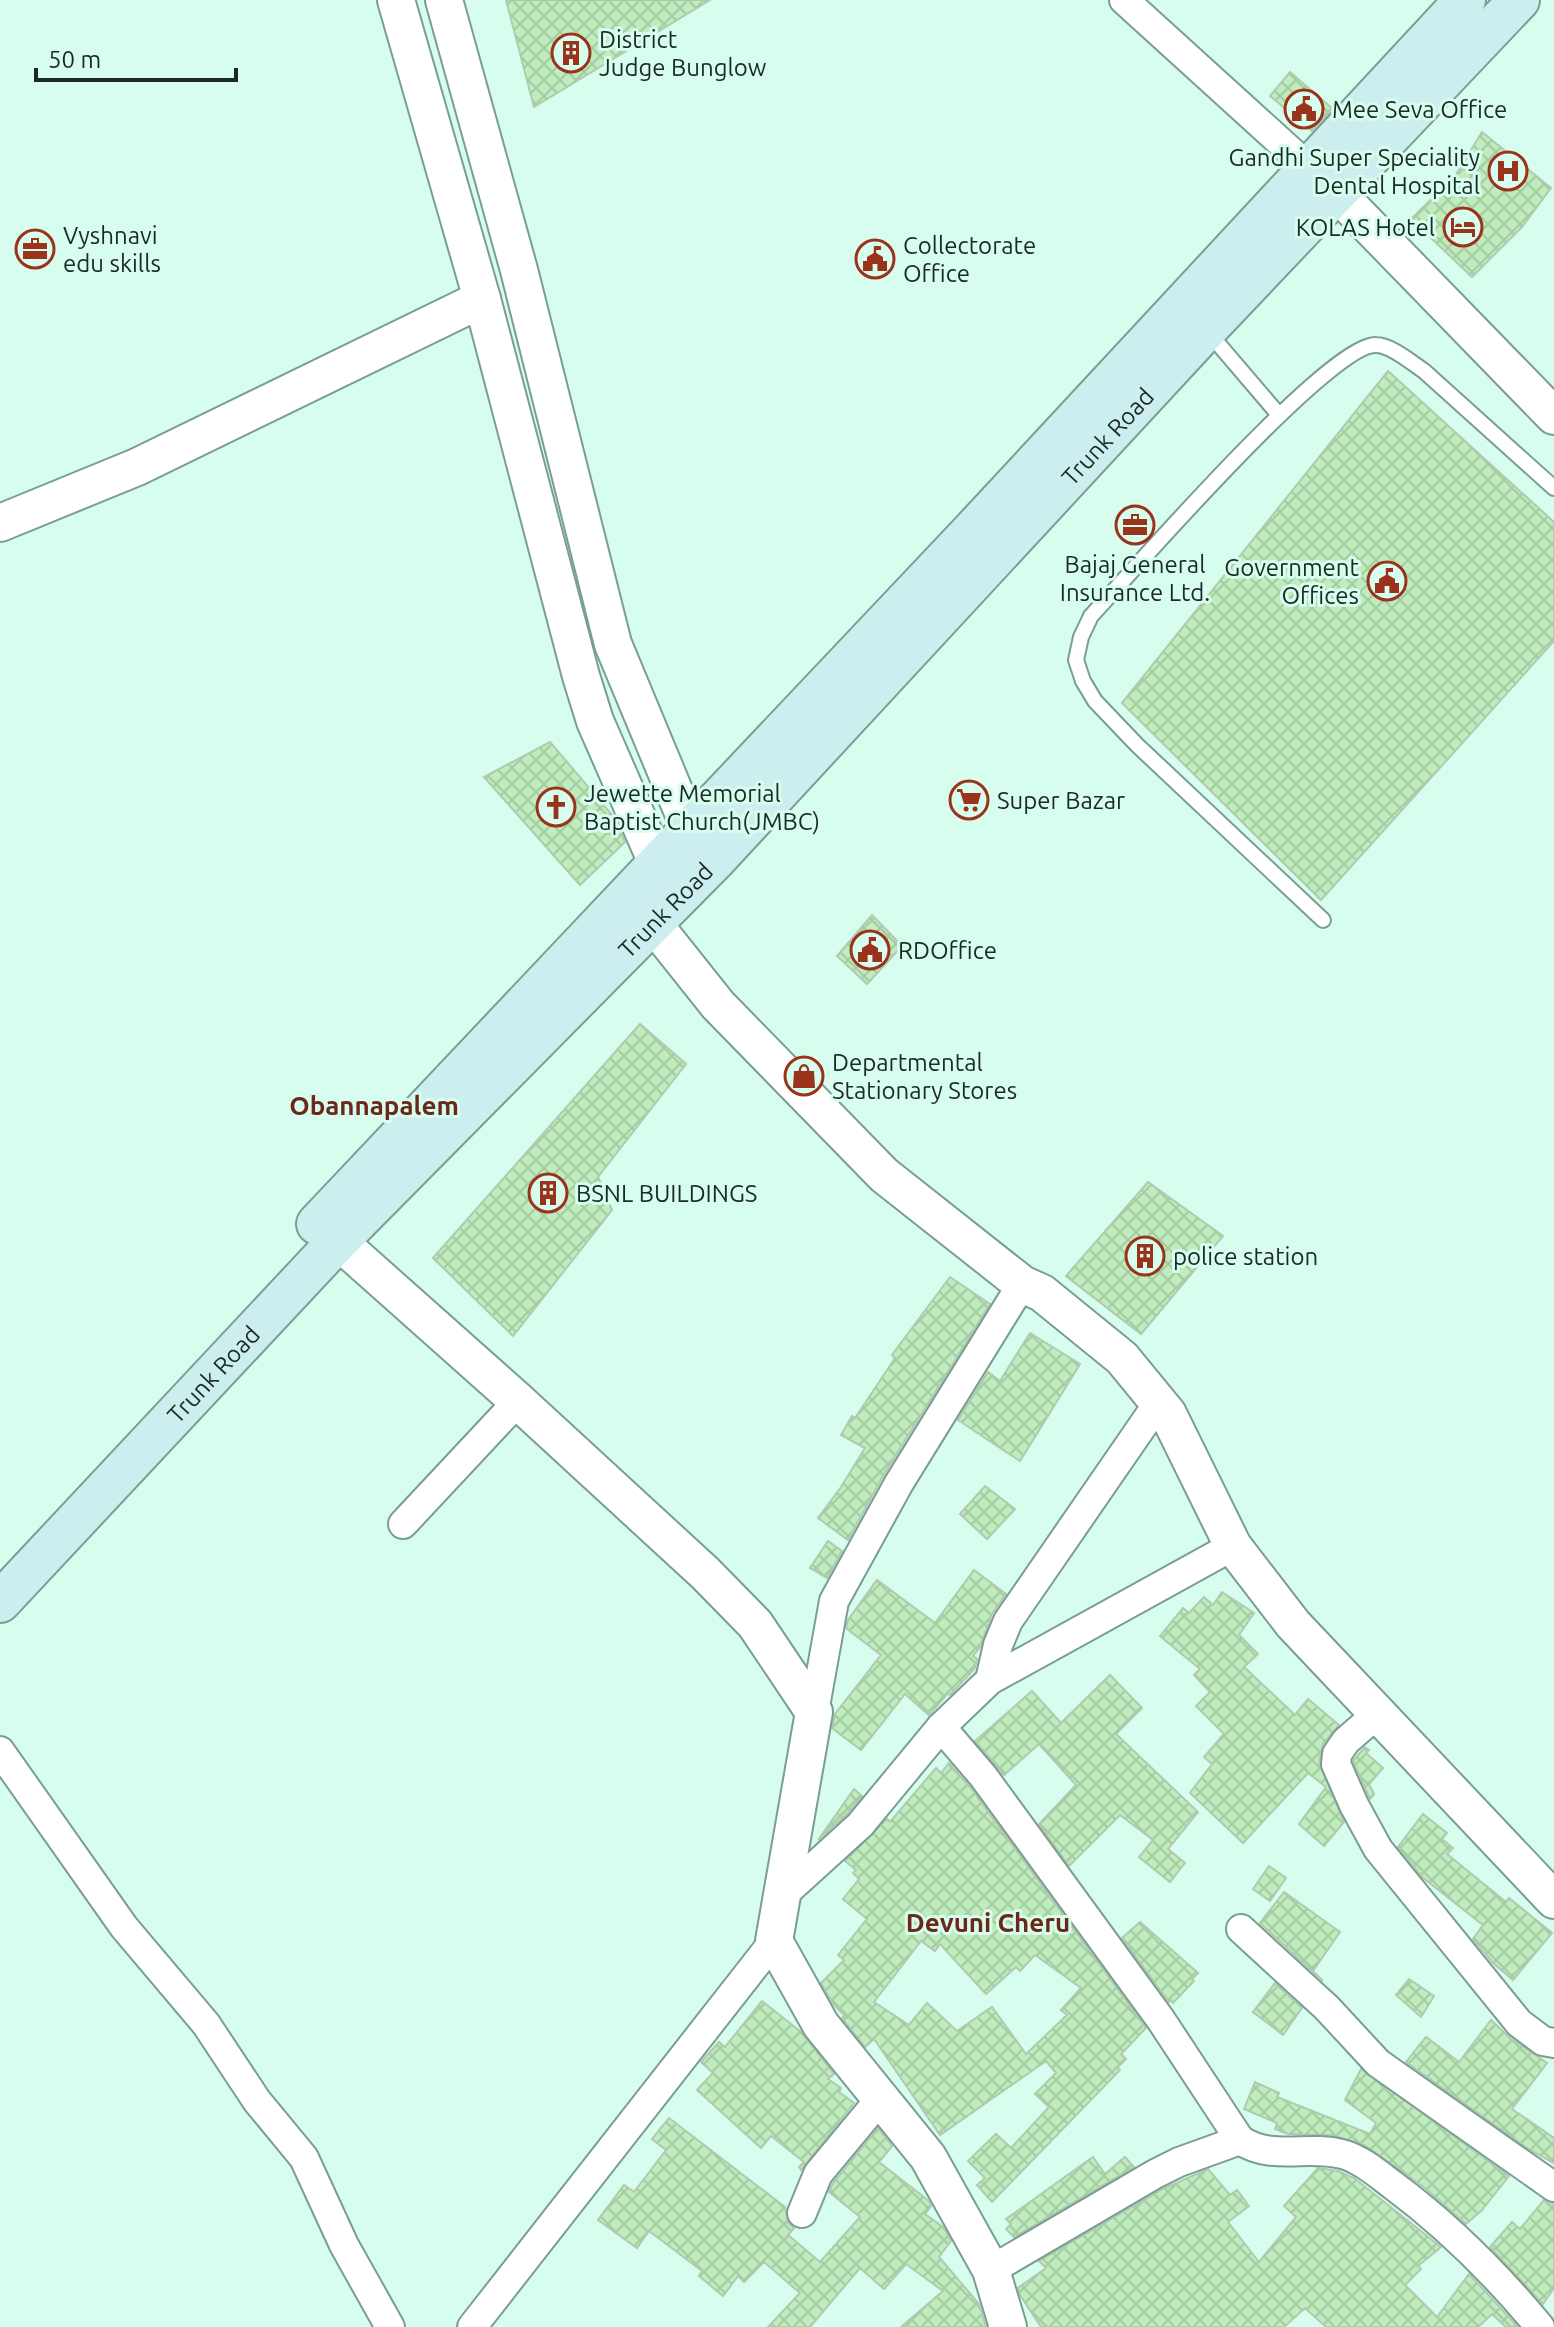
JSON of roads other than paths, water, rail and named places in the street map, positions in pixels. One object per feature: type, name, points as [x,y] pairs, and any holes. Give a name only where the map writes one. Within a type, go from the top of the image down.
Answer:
[{"type":"main road","points":[[654,906],[658,865],[690,829],[973,530],[1323,180],[1465,0]]},
{"type":"main road","name":"Trunk Road","points":[[0,1602],[328,1232],[654,906],[716,859],[1206,330],[1323,180],[1519,0]]},
{"type":"main road","points":[[0,1568],[328,1232]]},
{"type":"street","points":[[396,0],[482,299],[590,706],[658,865]]},
{"type":"street","points":[[444,0],[519,270],[613,644],[690,829],[716,859]]},
{"type":"street","points":[[1124,0],[1323,180],[1554,416]]},
{"type":"street","points":[[0,523],[137,467],[482,299]]},
{"type":"street","points":[[654,906],[718,1005],[884,1175],[1022,1284],[1042,1293],[1122,1358],[1168,1414],[1233,1546],[1293,1624],[1554,1900]]},
{"type":"street","points":[[328,1232],[705,1573],[755,1624],[814,1712]]},
{"type":"street","points":[[480,2324],[774,1941],[834,1601],[899,1483],[1022,1284]]},
{"type":"street","points":[[403,1524],[518,1401]]},
{"type":"street","points":[[990,1680],[998,1645],[1008,1621],[1159,1402]]},
{"type":"street","points":[[784,1894],[860,1825],[941,1727],[990,1680],[1233,1546]]},
{"type":"street","points":[[1377,1714],[1346,1741],[1337,1754],[1336,1764],[1354,1805],[1378,1849],[1519,2023],[1543,2041],[1554,2043]]},
{"type":"street","points":[[941,1727],[983,1776],[1161,2020],[1240,2140],[1264,2152],[1327,2151],[1365,2165],[1432,2215],[1474,2253],[1540,2327]]},
{"type":"street","points":[[0,1751],[124,1927],[206,2024],[257,2101],[304,2158],[344,2245],[390,2327]]},
{"type":"street","points":[[1241,1929],[1327,2008],[1378,2063],[1554,2187]]},
{"type":"street","points":[[774,1941],[821,2025],[928,2157],[991,2270],[1008,2327]]},
{"type":"street","points":[[802,2213],[818,2174],[881,2098]]},
{"type":"street","points":[[991,2270],[1155,2174],[1240,2140]]},
{"type":"lane","points":[[1206,330],[1279,415]]},
{"type":"lane","points":[[1323,920],[1137,745],[1095,701],[1083,681],[1076,660],[1081,637],[1091,616],[1279,415],[1332,367],[1355,351],[1376,345],[1403,356],[1424,371],[1554,488]]},
{"type":"place","name":"District Judge Bunglow","points":[[571,53]]},
{"type":"place","name":"Mee Seva Office","points":[[1304,109]]},
{"type":"place","name":"Gandhi Super Speciality Dental Hospital","points":[[1508,171]]},
{"type":"place","name":"KOLAS Hotel","points":[[1463,227]]},
{"type":"place","name":"Vyshnavi edu skills","points":[[35,249]]},
{"type":"place","name":"Collectorate Office","points":[[875,259]]},
{"type":"place","name":"Bajaj General Insurance Ltd.","points":[[1135,525]]},
{"type":"place","name":"Government Offices","points":[[1387,581]]},
{"type":"place","name":"Super Bazar","points":[[969,800]]},
{"type":"place","name":"Jewette Memorial Baptist Church(JMBC)","points":[[556,807]]},
{"type":"place","name":"RDOffice","points":[[870,950]]},
{"type":"place","name":"Departmental Stationary Stores","points":[[804,1076]]},
{"type":"place","name":"BSNL BUILDINGS","points":[[548,1193]]},
{"type":"place","name":"police station","points":[[1145,1256]]},
{"type":"district","name":"Obannapalem","points":[[374,1105]]},
{"type":"district","name":"Devuni Cheru","points":[[988,1922]]}]
